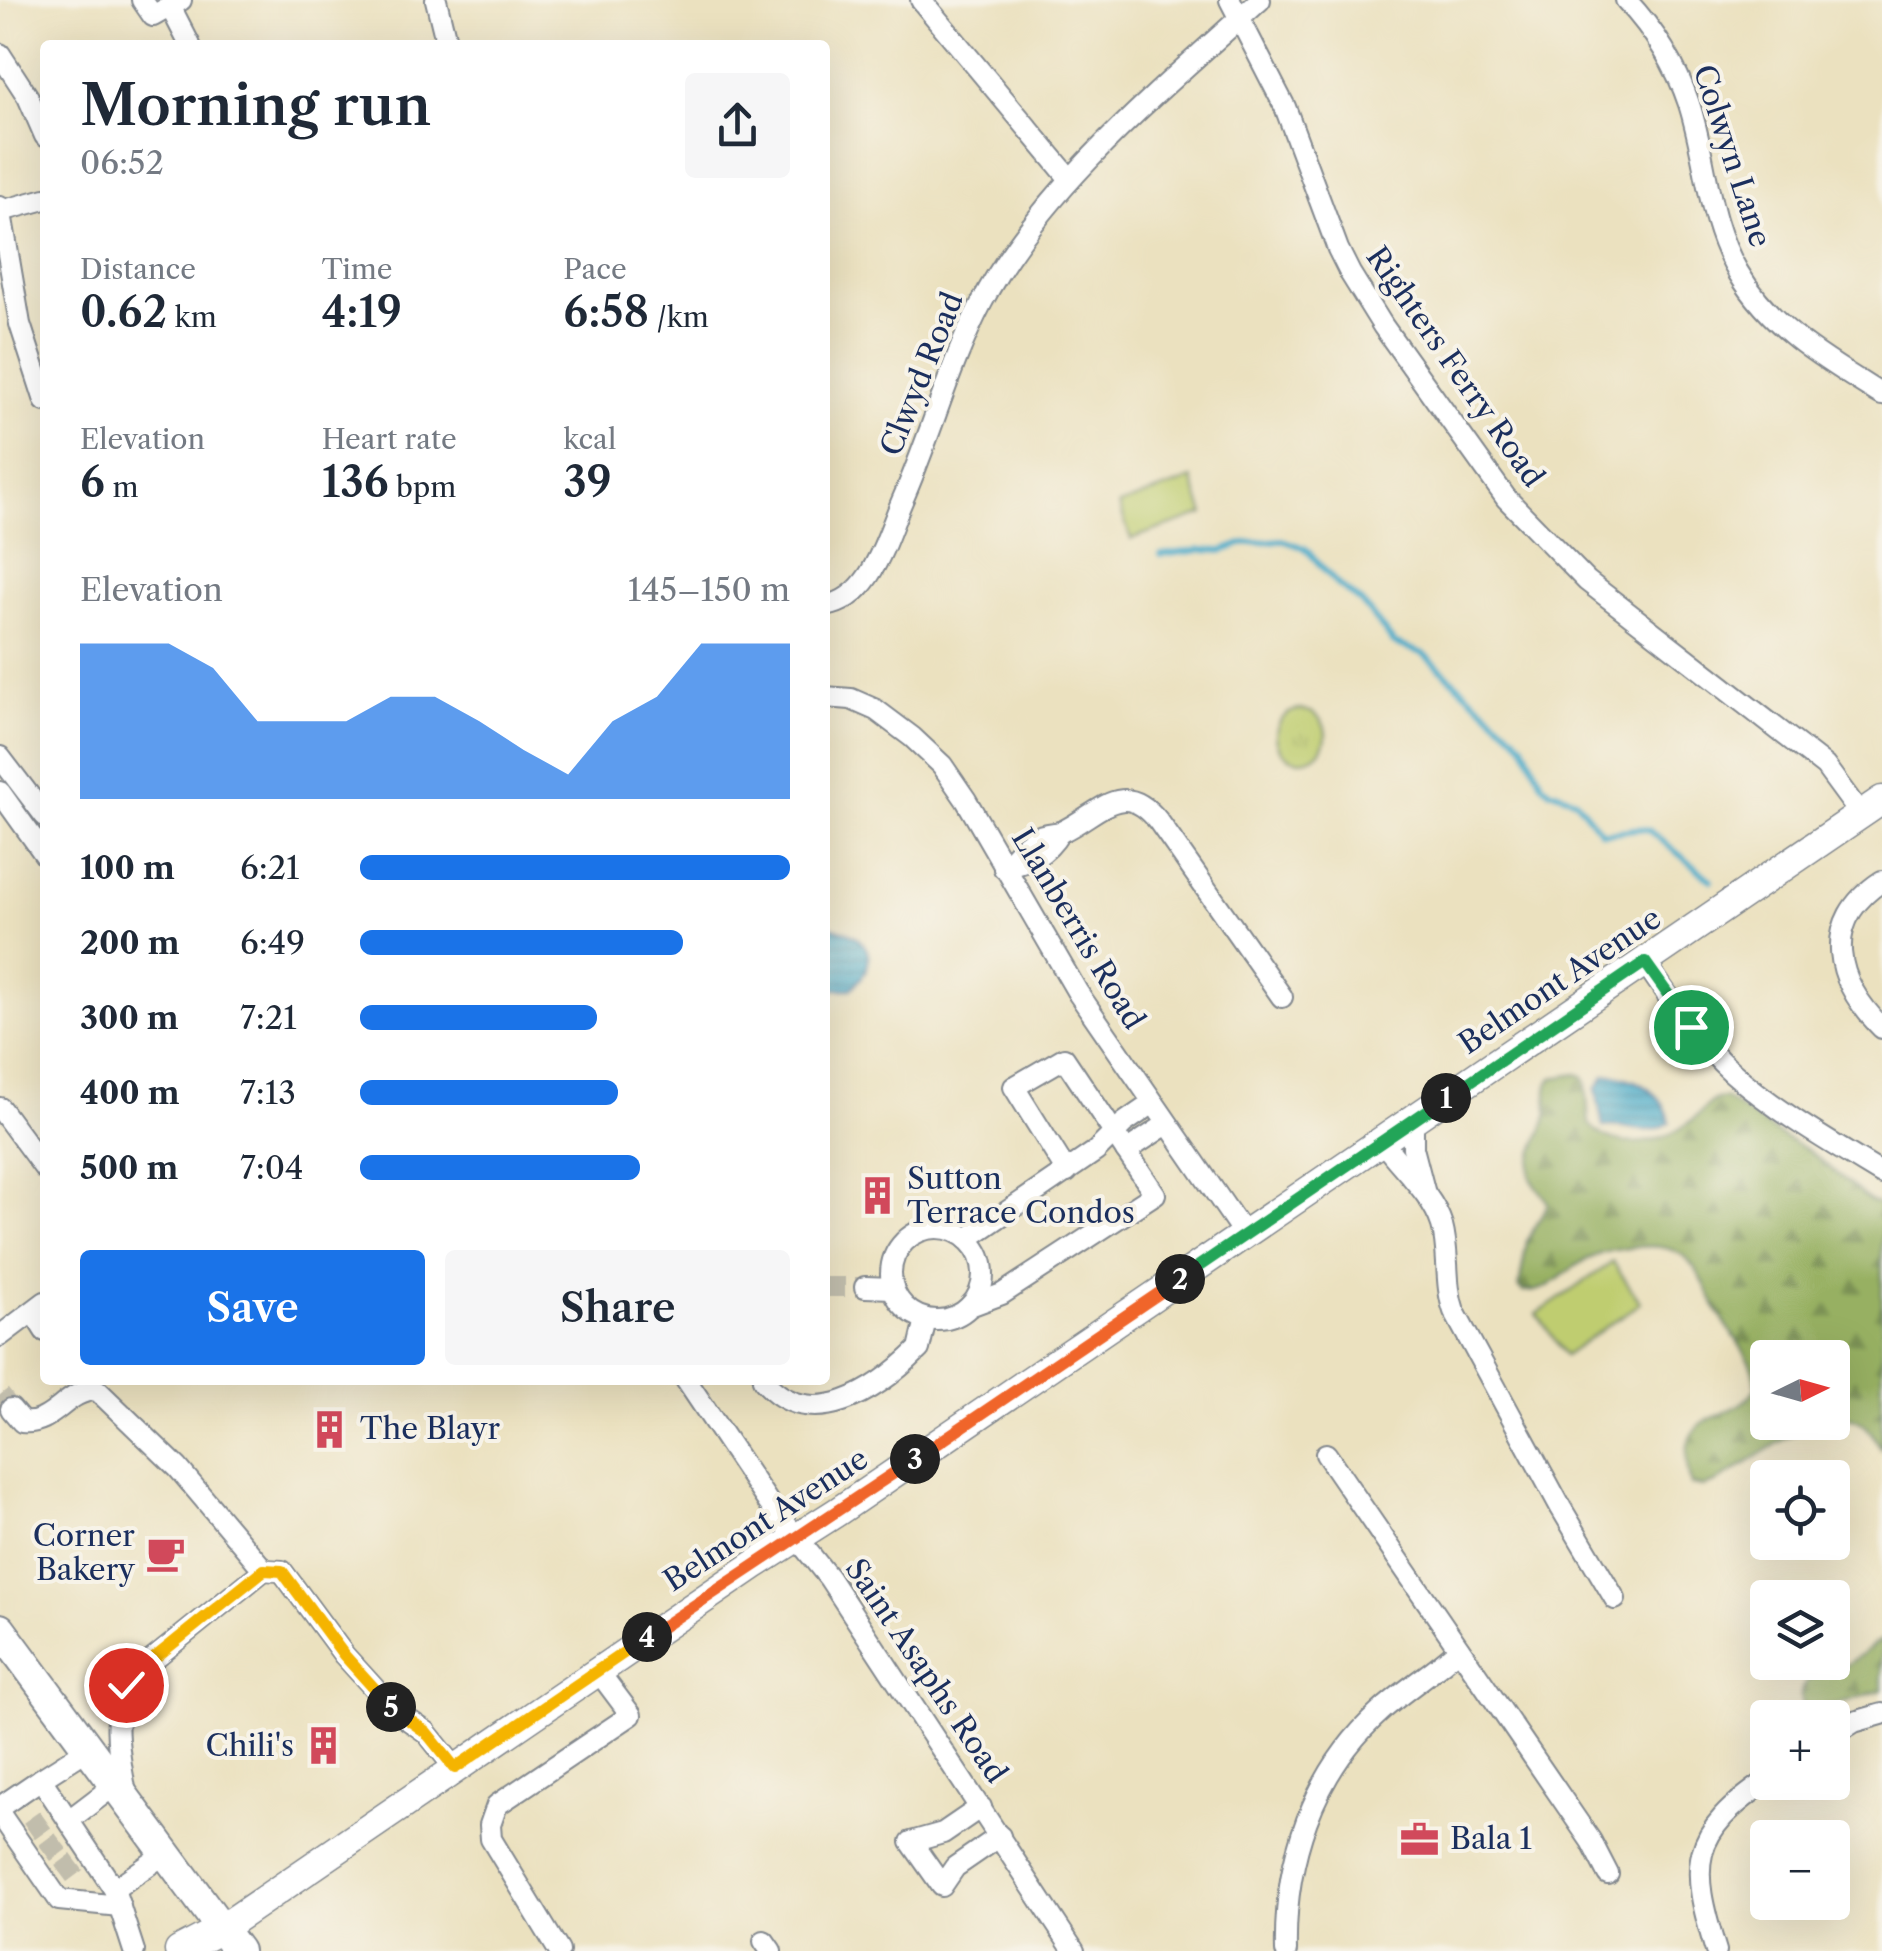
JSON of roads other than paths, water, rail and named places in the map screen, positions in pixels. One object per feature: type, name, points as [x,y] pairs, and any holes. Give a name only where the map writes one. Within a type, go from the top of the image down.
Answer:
[{"type":"highway","points":[[0,1629],[230,1940]]},
{"type":"main road","name":"Belmont Avenue","points":[[178,1951],[230,1940],[455,1768],[1871,808]]},
{"type":"street","points":[[142,0],[152,16],[176,4],[188,40]]},
{"type":"street","points":[[436,0],[446,40]]},
{"type":"street","points":[[921,0],[1070,179]]},
{"type":"street","name":"Clwyd Road","points":[[830,605],[844,601],[866,579],[910,484],[965,338],[983,300],[1018,245],[1070,179],[1235,9],[1260,0]]},
{"type":"street","name":"Colwyn Lane","points":[[1626,0],[1656,39],[1682,87],[1716,225],[1745,283],[1768,313],[1803,344],[1882,395]]},
{"type":"street","name":"Righters Ferry Road","points":[[1235,9],[1285,107],[1350,273],[1383,326],[1506,498],[1588,581],[1825,766],[1871,808]]},
{"type":"street","points":[[0,54],[28,96],[40,124]]},
{"type":"street","points":[[40,201],[0,209],[10,326],[40,390]]},
{"type":"street","name":"Llanberris Road","points":[[830,697],[852,699],[876,710],[928,751],[954,782],[1078,993],[1244,1234]]},
{"type":"street","points":[[0,757],[40,809]]},
{"type":"street","points":[[0,792],[40,848]]},
{"type":"street","points":[[1004,868],[1030,842],[1060,832],[1112,801],[1144,806],[1282,997]]},
{"type":"street","points":[[1882,881],[1855,903],[1842,928],[1841,946],[1851,990],[1882,1028]]},
{"type":"street","points":[[1645,962],[1691,1027],[1730,1070],[1803,1125],[1879,1164]]},
{"type":"street","points":[[970,1306],[982,1284],[982,1272],[980,1260],[967,1240],[938,1228],[907,1238],[891,1266],[892,1288],[906,1308],[926,1319],[950,1318],[1002,1294],[1155,1194],[1064,1058],[1014,1087],[1067,1172]]},
{"type":"street","points":[[1120,1142],[1124,1123],[1153,1103]]},
{"type":"street","points":[[0,1108],[40,1162]]},
{"type":"street","points":[[1413,1120],[1413,1148],[1426,1196]]},
{"type":"street","points":[[967,1240],[1067,1172],[1120,1142],[1168,1124]]},
{"type":"street","points":[[1382,1141],[1426,1196],[1442,1225],[1448,1292],[1454,1311],[1615,1599]]},
{"type":"street","points":[[865,1287],[892,1288]]},
{"type":"street","points":[[0,1336],[39,1307]]},
{"type":"street","points":[[769,1385],[790,1403],[812,1408],[850,1400],[919,1349],[926,1319]]},
{"type":"street","points":[[11,1409],[22,1422],[39,1421],[79,1385],[97,1390],[204,1497],[264,1570]]},
{"type":"street","name":"Saint Asaphs Road","points":[[689,1385],[768,1502],[830,1578],[1074,1951]]},
{"type":"street","points":[[1326,1454],[1591,1841],[1608,1874]]},
{"type":"street","points":[[64,1822],[121,1793],[117,1713],[126,1685],[264,1570],[282,1571],[344,1655],[394,1710],[426,1732],[455,1768]]},
{"type":"street","points":[[1286,1951],[1289,1880],[1300,1837],[1327,1778],[1364,1727],[1459,1649]]},
{"type":"street","points":[[558,1951],[498,1854],[490,1824],[498,1805],[631,1715],[598,1671]]},
{"type":"street","points":[[1850,1725],[1882,1714]]},
{"type":"street","points":[[88,1749],[0,1810],[54,1879],[58,1900],[117,1898],[166,1853]]},
{"type":"street","points":[[41,1779],[64,1822],[117,1898],[134,1951]]},
{"type":"street","points":[[1716,1951],[1702,1907],[1699,1859],[1714,1824],[1750,1793]]},
{"type":"street","points":[[981,1807],[943,1833],[910,1842],[942,1886],[955,1867],[1000,1836]]},
{"type":"water","points":[[830,926],[862,942],[869,958],[861,978],[851,989],[832,989]]},
{"type":"water","points":[[1615,1075],[1650,1090],[1663,1104],[1670,1122],[1653,1130],[1603,1127],[1596,1089],[1605,1076]]},
{"type":"waterway","points":[[1161,555],[1222,551],[1245,543],[1282,540],[1305,548],[1338,585],[1361,602],[1394,643],[1424,654],[1523,743],[1542,783],[1575,799],[1601,832],[1649,830],[1711,880]]},
{"type":"tunnel","points":[[830,1287],[865,1287]]},
{"type":"tunnel","points":[[0,1395],[11,1409]]},
{"type":"tunnel","points":[[29,1831],[50,1816]]},
{"type":"tunnel","points":[[45,1853],[65,1838]]},
{"type":"tunnel","points":[[61,1874],[81,1859]]},
{"type":"place","name":"Sutton Terrace Condos","points":[[877,1196]]},
{"type":"place","name":"The Blayr","points":[[330,1429]]},
{"type":"place","name":"Corner Bakery","points":[[165,1553]]},
{"type":"place","name":"Chili's","points":[[324,1746]]},
{"type":"place","name":"Bala 1","points":[[1420,1839]]}]
